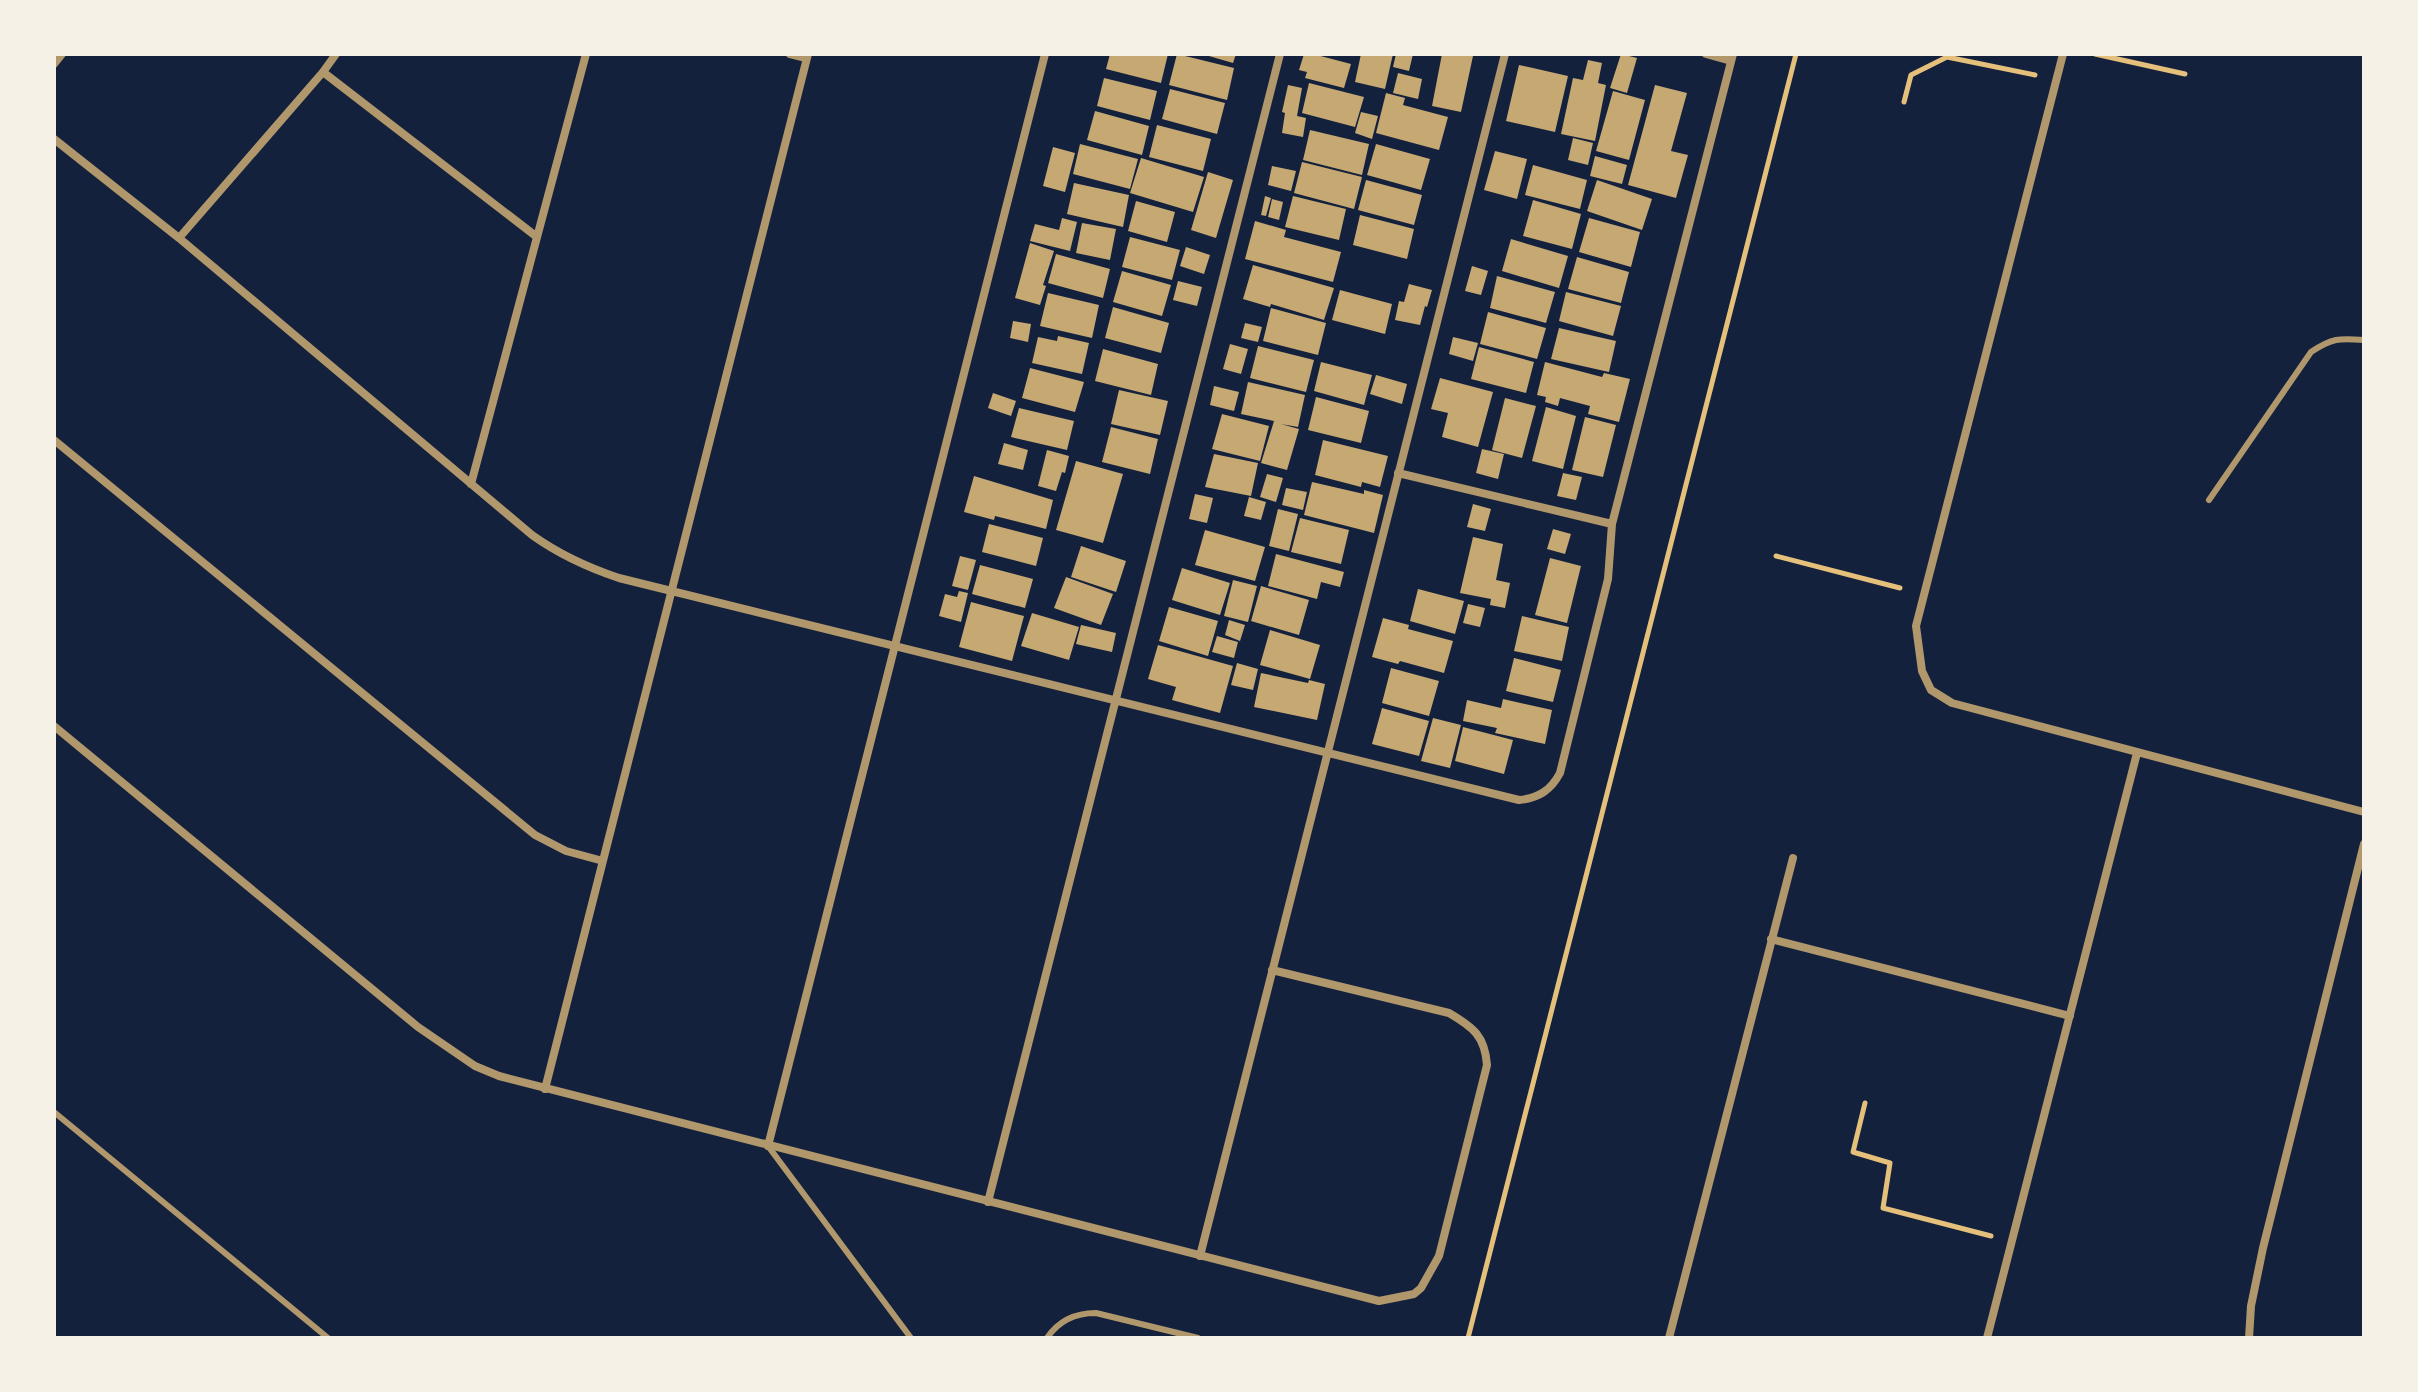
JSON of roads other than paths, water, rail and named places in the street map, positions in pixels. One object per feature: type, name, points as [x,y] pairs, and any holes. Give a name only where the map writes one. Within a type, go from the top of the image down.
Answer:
[{"type":"street","points":[[54,64],[62,54]]},
{"type":"street","points":[[179,238],[336,54]]},
{"type":"street","points":[[471,484],[586,54]]},
{"type":"street","points":[[545,1089],[807,56],[790,54]]},
{"type":"street","points":[[768,1146],[1045,54]]},
{"type":"street","points":[[988,1202],[1280,54]]},
{"type":"street","points":[[1200,1256],[1505,54]]},
{"type":"street","points":[[54,139],[179,238],[557,553],[595,570],[671,590],[1511,800],[1529,799],[1547,791],[1560,773],[1608,579],[1612,524],[1732,57],[1706,54]]},
{"type":"street","points":[[2063,54],[1916,626],[1922,671],[1931,690],[1952,703],[2364,812]]},
{"type":"street","points":[[323,72],[537,237]]},
{"type":"street","points":[[54,440],[535,835],[566,851],[603,861]]},
{"type":"street","points":[[1398,473],[1612,524]]},
{"type":"street","points":[[54,726],[446,1048],[475,1066],[545,1089],[1379,1301],[1414,1294],[1421,1288],[1439,1256],[1443,1242],[1487,1065],[1486,1051],[1480,1037],[1469,1025],[1449,1013],[1272,970]]},
{"type":"street","points":[[1987,1338],[2137,753]]},
{"type":"street","points":[[2249,1338],[2251,1306],[2263,1248],[2364,844]]},
{"type":"street","points":[[1669,1338],[1793,858]]},
{"type":"street","points":[[1771,939],[2070,1016]]},
{"type":"lane","points":[[2209,500],[2311,352],[2328,341],[2346,338],[2364,340]]},
{"type":"lane","points":[[54,1112],[328,1338]]},
{"type":"lane","points":[[768,1146],[911,1338]]},
{"type":"lane","points":[[1047,1338],[1064,1320],[1080,1313],[1096,1313],[1193,1337]]}]
